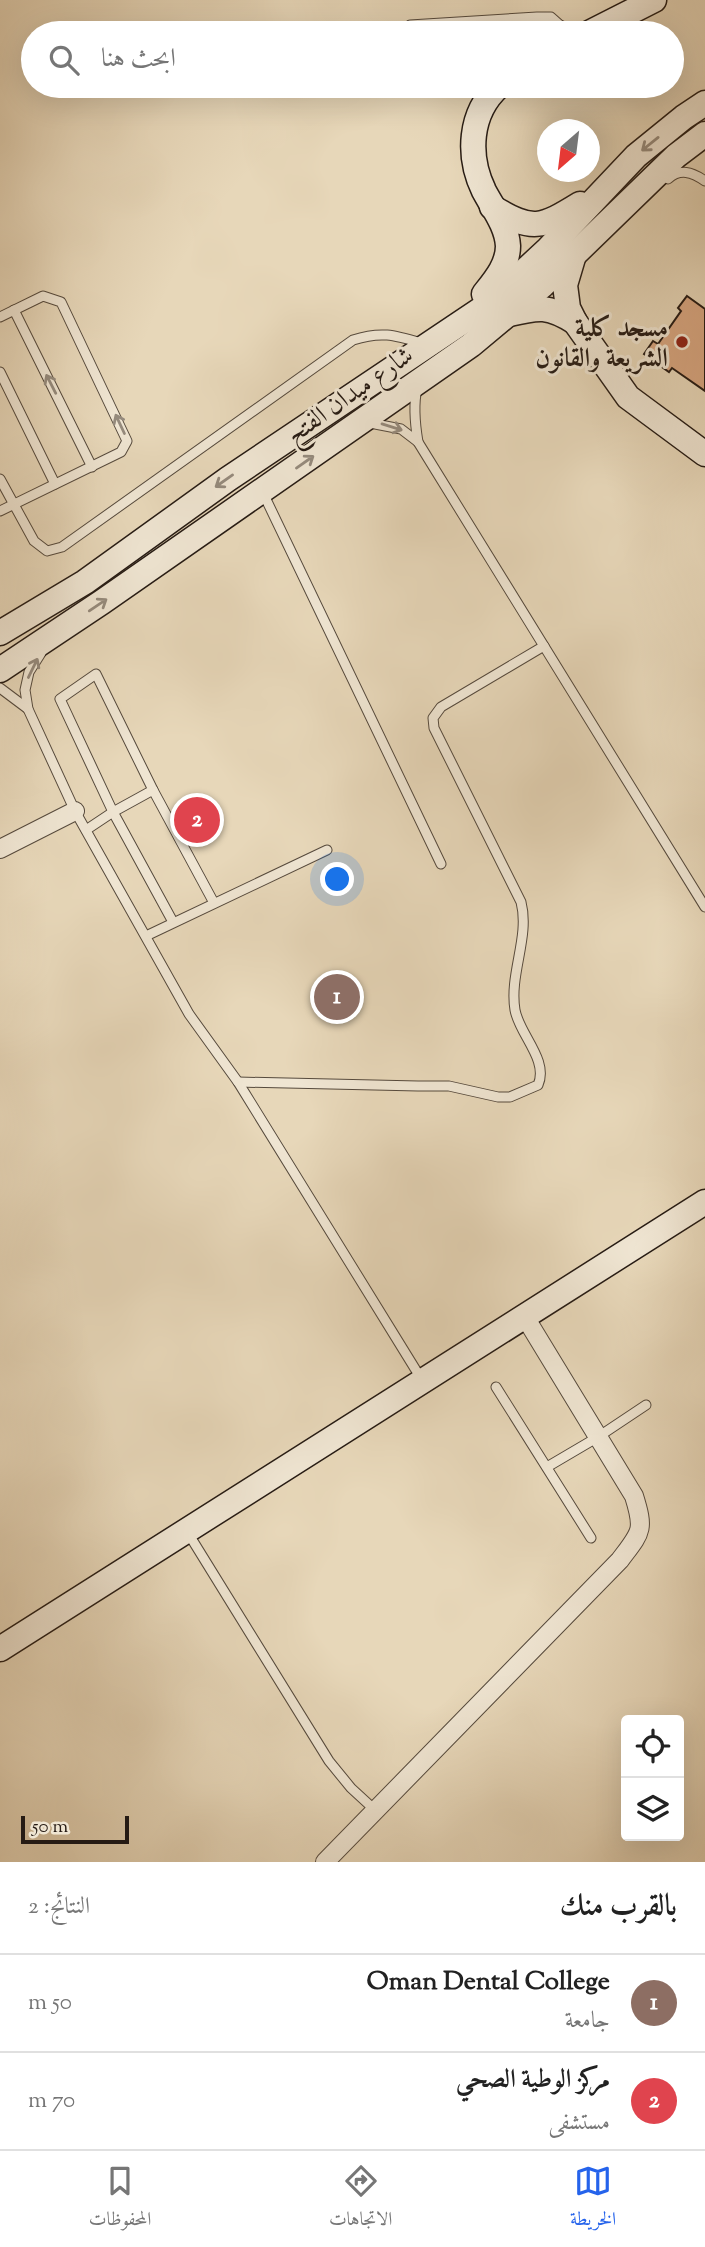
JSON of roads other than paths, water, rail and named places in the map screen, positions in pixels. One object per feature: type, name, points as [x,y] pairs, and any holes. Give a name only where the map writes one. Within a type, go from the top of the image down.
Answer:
[{"type":"main road","points":[[613,21],[654,0]]},
{"type":"main road","points":[[468,318],[505,263],[508,248],[507,239],[477,176],[472,151],[474,125],[489,98]]},
{"type":"main road","name":"شارع ميدان الفتح","points":[[0,633],[85,582],[228,479],[489,304],[548,249],[636,156],[705,103]]},
{"type":"main road","name":"شارع ميدان الفتح","points":[[0,670],[471,345],[543,285],[676,156],[705,134]]},
{"type":"main road","points":[[492,207],[517,220],[538,225],[553,221],[604,190]]},
{"type":"main road","points":[[574,256],[565,285],[568,307],[575,322],[628,397],[705,454]]},
{"type":"main road","points":[[509,314],[549,308],[575,322]]},
{"type":"main road","points":[[0,1649],[705,1202]]},
{"type":"street","points":[[0,849],[75,811]]},
{"type":"street","points":[[326,1862],[620,1560],[638,1536],[642,1520],[635,1496],[524,1317]]},
{"type":"lane","points":[[480,21],[551,17],[554,21]]},
{"type":"lane","points":[[618,214],[643,201],[674,173],[686,171],[705,181]]},
{"type":"lane","points":[[0,317],[43,296],[61,302],[127,440],[121,452],[0,511]]},
{"type":"lane","points":[[14,310],[92,467]]},
{"type":"lane","points":[[0,479],[34,541],[47,551],[62,547],[354,340],[372,334],[394,334],[428,345]]},
{"type":"lane","points":[[0,372],[55,484]]},
{"type":"lane","points":[[418,383],[414,400],[418,442]]},
{"type":"lane","points":[[363,422],[401,429],[418,442],[705,907]]},
{"type":"lane","points":[[262,491],[441,864]]},
{"type":"lane","points":[[57,632],[29,672],[25,690],[28,709],[75,811],[189,1014],[239,1082],[423,1381]]},
{"type":"lane","points":[[239,1082],[418,1086],[436,1084],[498,1097],[510,1097],[538,1085],[543,1076],[540,1065],[516,1014],[514,1000],[514,981],[524,914],[434,727],[433,718],[441,707],[544,646]]},
{"type":"lane","points":[[173,922],[113,812],[60,699],[96,674],[153,790],[214,903]]},
{"type":"lane","points":[[0,688],[28,709]]},
{"type":"lane","points":[[86,830],[153,790]]},
{"type":"lane","points":[[146,936],[327,850]]},
{"type":"lane","points":[[496,1387],[591,1538]]},
{"type":"lane","points":[[547,1467],[646,1405]]},
{"type":"lane","points":[[187,1531],[329,1761],[351,1788],[376,1811]]},
{"type":"place","name":"مسجد كلية الشريعة والقانون","points":[[682,342]]},
{"type":"place","name":"مركز الوطية الصحي","points":[[197,820]]},
{"type":"place","name":"Oman Dental College","points":[[337,997]]}]
